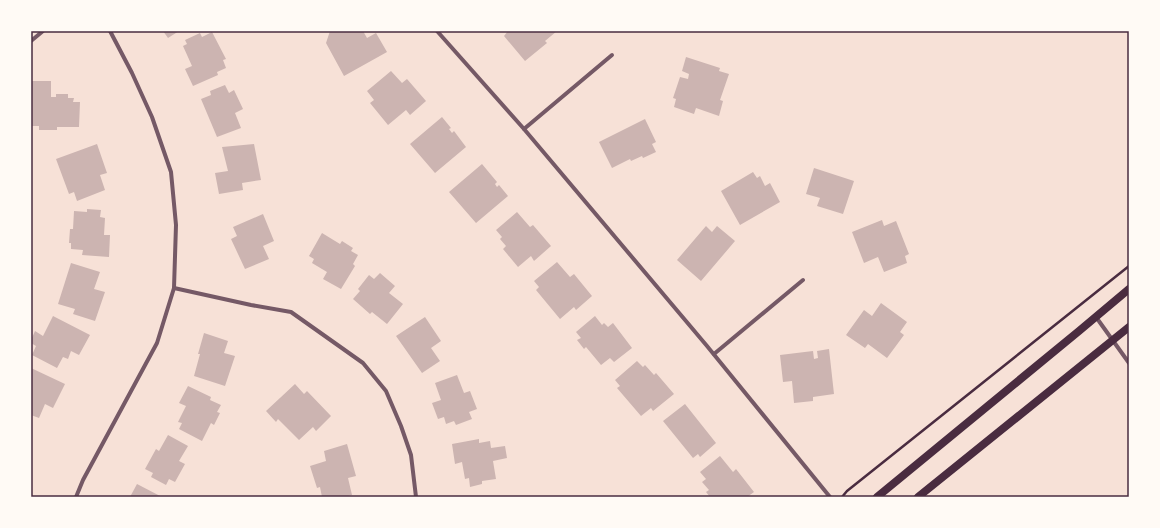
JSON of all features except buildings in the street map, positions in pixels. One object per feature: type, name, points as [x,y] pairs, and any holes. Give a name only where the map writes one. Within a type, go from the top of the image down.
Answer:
[{"type":"main road","points":[[877,497],[1126,293]]},
{"type":"main road","points":[[918,497],[1129,327]]},
{"type":"street","points":[[31,41],[43,31]]},
{"type":"street","points":[[76,497],[83,480],[157,343],[174,288],[176,225],[171,172],[152,117],[132,72],[110,31]]},
{"type":"street","points":[[437,31],[524,129],[714,354],[830,497]]},
{"type":"street","points":[[524,129],[612,55]]},
{"type":"street","points":[[714,354],[803,280]]},
{"type":"street","points":[[174,288],[291,312],[363,363],[386,391],[401,426],[412,455],[416,497]]},
{"type":"street","points":[[1096,317],[1129,363]]},
{"type":"path","points":[[841,497],[1129,266]]}]
